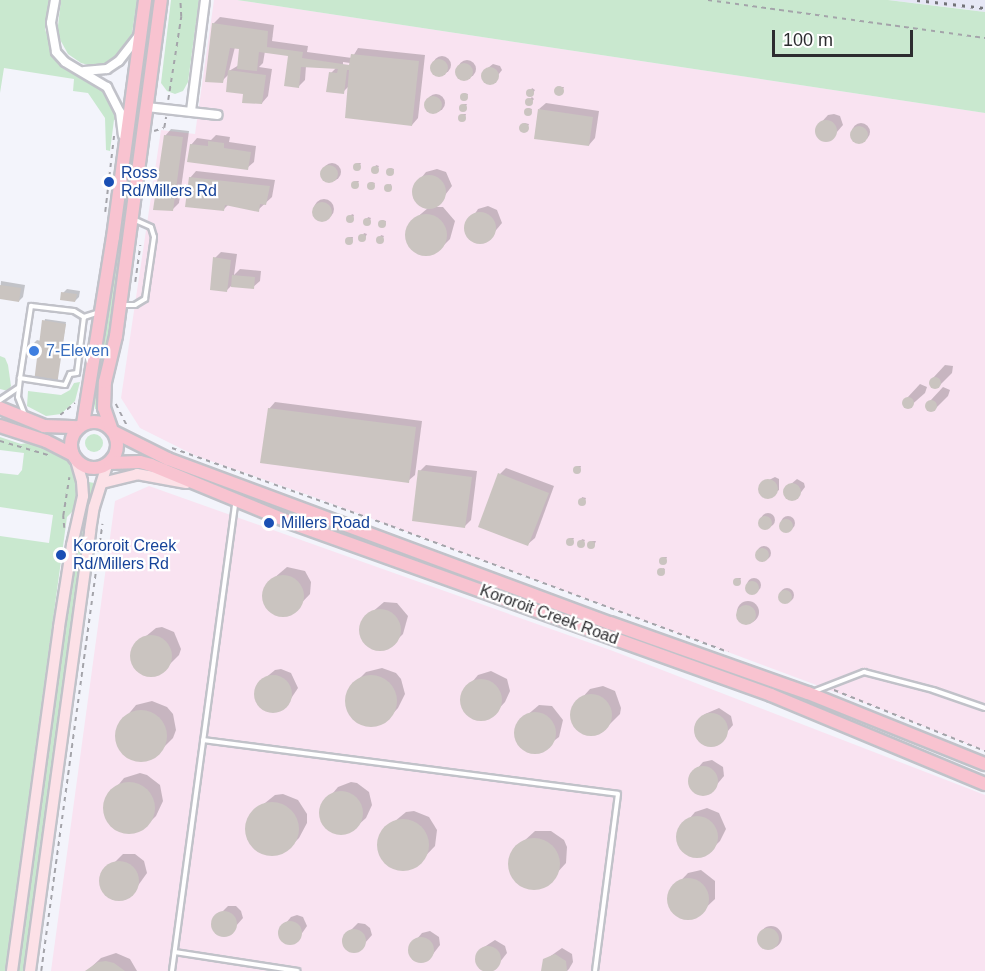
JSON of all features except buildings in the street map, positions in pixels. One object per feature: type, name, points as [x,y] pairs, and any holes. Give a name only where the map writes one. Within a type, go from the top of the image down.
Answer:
[{"type":"main road","points":[[12,971],[59,627],[72,545],[83,496],[82,481],[74,458],[72,439],[81,426],[86,381],[102,311],[145,0]]},
{"type":"main road","points":[[30,971],[94,507],[108,464],[118,448],[104,399],[121,305],[161,0]]},
{"type":"main road","points":[[0,408],[52,428],[98,422],[112,430]]},
{"type":"main road","points":[[0,426],[46,441],[94,469],[108,464]]},
{"type":"main road","name":"Kororoit Creek Road","points":[[112,430],[147,451],[454,563],[610,623],[808,693],[985,764]]},
{"type":"main road","name":"Kororoit Creek Road","points":[[108,464],[146,464],[236,501],[771,695],[985,783]]},
{"type":"main road","points":[[102,483],[137,474],[194,484]]},
{"type":"main road","points":[[231,482],[236,501]]},
{"type":"main road","points":[[448,579],[454,563]]},
{"type":"street","points":[[55,0],[51,23],[56,51],[65,62],[107,87],[115,99],[124,146]]},
{"type":"street","points":[[191,111],[205,0]]},
{"type":"street","points":[[82,71],[95,72],[113,65],[127,52],[140,33]]},
{"type":"street","points":[[147,107],[218,115]]},
{"type":"lane","points":[[121,305],[135,305],[145,300],[154,237],[151,227],[132,218]]},
{"type":"lane","points":[[27,418],[20,404],[19,387],[31,306],[74,311],[84,316],[102,311]]},
{"type":"lane","points":[[77,373],[84,316]]},
{"type":"lane","points":[[20,378],[64,385],[70,374],[77,373],[86,381]]},
{"type":"lane","points":[[0,400],[19,387]]},
{"type":"lane","points":[[172,971],[236,501]]},
{"type":"lane","points":[[808,693],[864,672],[933,690],[985,708]]},
{"type":"lane","points":[[203,740],[618,794],[595,971]]},
{"type":"lane","points":[[175,952],[298,971]]},
{"type":"path","points":[[167,109],[181,17],[180,0]]},
{"type":"path","points":[[708,0],[985,38]]},
{"type":"path","points":[[105,214],[114,133]]},
{"type":"path","points":[[0,441],[50,456]]},
{"type":"path","points":[[171,448],[381,522],[734,655]]},
{"type":"path","points":[[41,971],[103,524],[101,520]]},
{"type":"path","points":[[825,687],[985,751]]},
{"type":"shaded area","points":[[214,0],[237,0],[985,113],[985,751],[878,708],[311,496],[196,456],[140,428],[121,398],[161,130],[195,134]]},
{"type":"shaded area","points":[[888,0],[985,0],[985,12],[948,7]]},
{"type":"shaded area","points":[[149,486],[613,651],[985,795],[985,971],[51,971],[115,501]]},
{"type":"green space","points":[[0,0],[49,0],[45,29],[53,54],[63,65],[103,90],[116,108],[118,118],[114,120],[110,151],[106,150],[105,118],[88,93],[73,91],[74,79],[4,68],[0,93]]},
{"type":"green space","points":[[61,0],[137,0],[131,40],[120,56],[108,65],[96,67],[81,63],[68,54],[57,34]]},
{"type":"green space","points":[[151,0],[155,0],[100,410],[95,409],[94,402]]},
{"type":"green space","points":[[171,0],[199,0],[188,82],[183,91],[175,94],[167,91],[161,83]]},
{"type":"green space","points":[[237,0],[888,0],[985,12],[985,113]]},
{"type":"green space","points":[[0,356],[5,358],[8,365],[11,386],[8,391],[0,389]]},
{"type":"green space","points":[[80,382],[75,401],[61,414],[46,416],[27,406],[28,391],[61,395],[70,390],[74,383]]},
{"type":"green space","points":[[90,434],[98,434],[103,439],[101,450],[90,452],[85,447],[85,439]]},
{"type":"green space","points":[[0,437],[21,444],[34,442],[66,458],[76,478],[78,494],[75,509],[67,517],[5,971],[0,971],[0,536],[49,543],[53,515],[0,507],[0,473],[18,475],[22,470],[24,453],[0,450]]},
{"type":"green space","points":[[89,482],[94,483],[82,549],[24,971],[18,971],[70,591],[89,500]]},
{"type":"railway","points":[[917,0],[985,8]]},
{"type":"place","name":"Ross Rd/Millers Rd","points":[[109,182]]},
{"type":"place","name":"7-Eleven","points":[[34,351]]},
{"type":"place","name":"Millers Road","points":[[269,523]]},
{"type":"place","name":"Kororoit Creek Rd/Millers Rd","points":[[61,555]]}]
